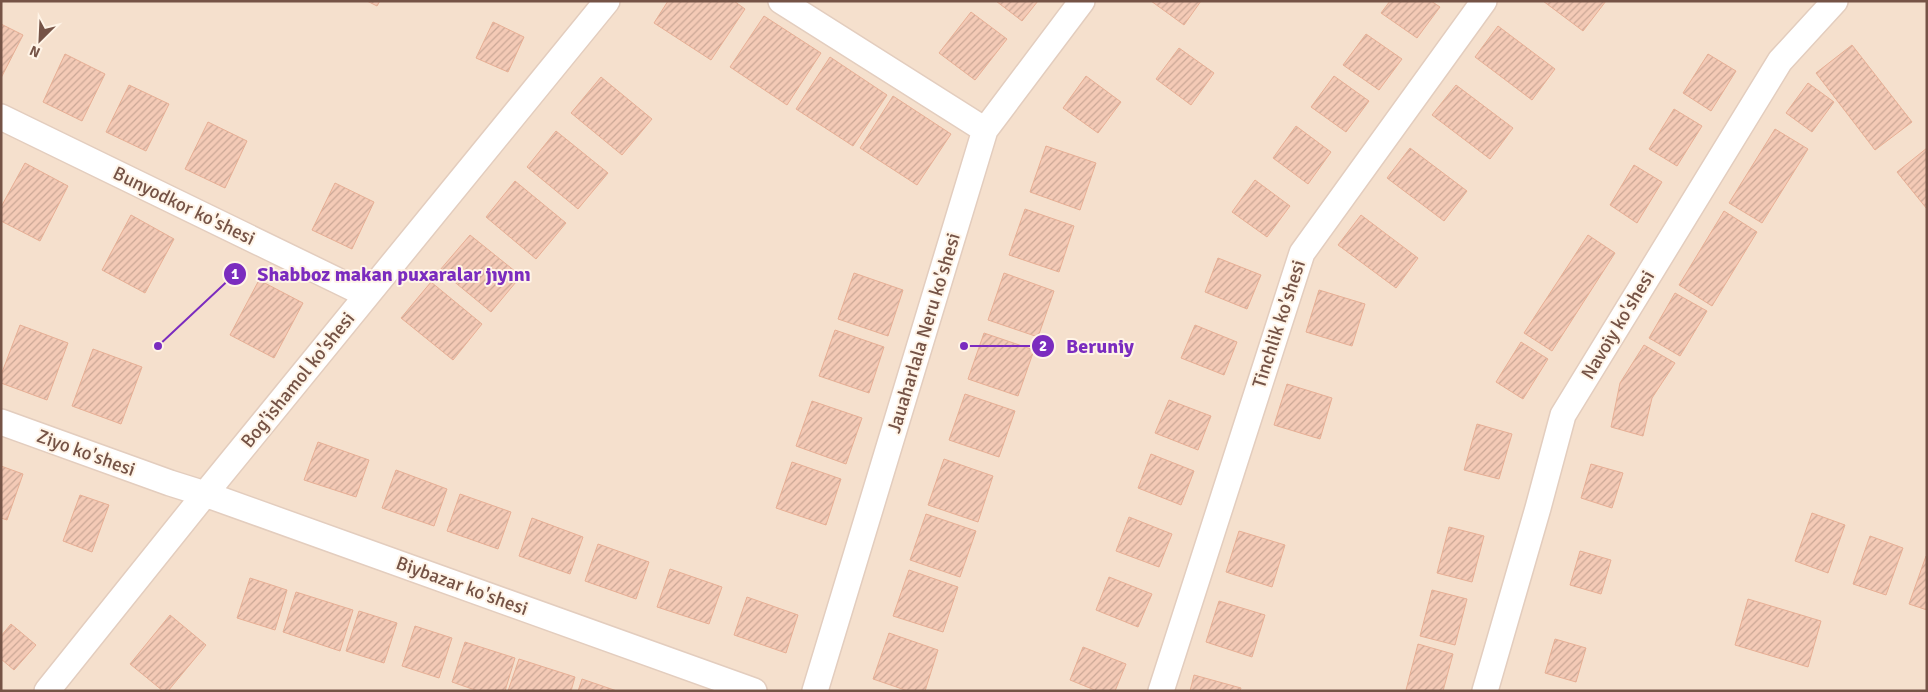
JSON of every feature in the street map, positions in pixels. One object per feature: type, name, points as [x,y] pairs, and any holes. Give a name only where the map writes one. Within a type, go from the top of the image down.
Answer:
[{"type":"street","name":"Bog'ishamol ko'shesi","points":[[47,691],[607,1]]},
{"type":"street","points":[[781,1],[985,130]]},
{"type":"street","name":"Jauaharlala Neru ko'shesi","points":[[815,691],[985,130],[1082,1]]},
{"type":"street","name":"Tinchlik ko'shesi","points":[[1161,691],[1302,252],[1484,1]]},
{"type":"street","name":"Navoiy ko'shesi","points":[[1484,691],[1538,508],[1563,415],[1780,60],[1835,1]]},
{"type":"street","name":"Bunyodkor ko'shesi","points":[[1,117],[367,295]]},
{"type":"street","name":"Ziyo ko'shesi","points":[[1,422],[170,483]]},
{"type":"street","name":"Biybazar ko'shesi","points":[[170,483],[754,691]]},
{"type":"shaded area","points":[[1,1],[1927,1],[1927,691],[1,691]]},
{"type":"building","points":[[367,1],[380,1],[377,6]]},
{"type":"building","points":[[668,1],[734,1],[745,9],[711,60],[654,23]]},
{"type":"building","points":[[996,1],[1038,1],[1022,21]]},
{"type":"building","points":[[1151,1],[1201,1],[1184,25]]},
{"type":"building","points":[[1390,1],[1431,1],[1440,7],[1417,38],[1381,13]]},
{"type":"building","points":[[1543,1],[1606,1],[1583,31]]},
{"type":"building","points":[[971,12],[1007,39],[975,80],[939,53]]},
{"type":"building","points":[[764,16],[821,53],[787,105],[730,67]]},
{"type":"building","points":[[493,22],[524,37],[508,72],[476,58]]},
{"type":"building","points":[[1,24],[23,35],[1,78]]},
{"type":"building","points":[[1498,26],[1555,69],[1532,100],[1475,57]]},
{"type":"building","points":[[1366,34],[1402,59],[1379,90],[1343,65]]},
{"type":"building","points":[[1852,45],[1912,122],[1875,150],[1816,73]]},
{"type":"building","points":[[1179,48],[1214,73],[1191,105],[1156,79]]},
{"type":"building","points":[[65,54],[105,74],[82,121],[43,102]]},
{"type":"building","points":[[1708,54],[1736,71],[1711,111],[1683,93]]},
{"type":"building","points":[[830,57],[887,95],[853,146],[796,109]]},
{"type":"building","points":[[1086,76],[1121,102],[1098,133],[1063,108]]},
{"type":"building","points":[[1334,76],[1369,101],[1346,132],[1311,107]]},
{"type":"building","points":[[601,77],[652,119],[622,155],[571,113]]},
{"type":"building","points":[[1808,83],[1834,102],[1812,132],[1786,113]]},
{"type":"building","points":[[129,85],[169,104],[146,151],[106,132]]},
{"type":"building","points":[[1456,85],[1513,128],[1490,159],[1432,115]]},
{"type":"building","points":[[893,96],[951,134],[917,185],[860,148]]},
{"type":"building","points":[[1674,109],[1702,126],[1677,166],[1649,149]]},
{"type":"building","points":[[208,122],[247,141],[225,188],[185,169]]},
{"type":"building","points":[[1296,126],[1331,152],[1308,184],[1273,158]]},
{"type":"building","points":[[1775,129],[1808,149],[1762,223],[1729,203]]},
{"type":"building","points":[[556,131],[608,173],[578,209],[527,167]]},
{"type":"building","points":[[1046,146],[1096,163],[1080,210],[1030,192]]},
{"type":"building","points":[[1410,148],[1467,191],[1444,221],[1387,178]]},
{"type":"building","points":[[1927,148],[1927,209],[1897,172]]},
{"type":"building","points":[[25,163],[68,186],[40,241],[1,221],[1,207]]},
{"type":"building","points":[[1634,165],[1662,182],[1637,223],[1610,205]]},
{"type":"building","points":[[1255,180],[1290,206],[1267,237],[1232,212]]},
{"type":"building","points":[[515,181],[566,223],[536,259],[486,217]]},
{"type":"building","points":[[335,183],[374,202],[352,249],[312,230]]},
{"type":"building","points":[[1025,209],[1074,226],[1059,272],[1009,255]]},
{"type":"building","points":[[1724,211],[1757,232],[1712,306],[1679,285]]},
{"type":"building","points":[[131,215],[174,239],[145,293],[102,270]]},
{"type":"building","points":[[1361,215],[1418,258],[1396,288],[1338,245]]},
{"type":"building","points":[[470,235],[521,276],[491,312],[440,270]]},
{"type":"building","points":[[1588,235],[1615,253],[1552,351],[1524,333]]},
{"type":"building","points":[[1218,258],[1261,275],[1247,309],[1205,292]]},
{"type":"building","points":[[854,273],[903,290],[888,336],[838,319]]},
{"type":"building","points":[[1004,273],[1054,291],[1038,337],[988,320]]},
{"type":"building","points":[[259,280],[303,303],[274,358],[230,335]]},
{"type":"building","points":[[431,282],[482,324],[453,360],[401,318]]},
{"type":"building","points":[[1319,290],[1365,304],[1352,346],[1306,332]]},
{"type":"building","points":[[1675,293],[1707,311],[1680,356],[1649,338]]},
{"type":"building","points":[[20,325],[68,343],[47,400],[1,383],[1,375]]},
{"type":"building","points":[[1195,325],[1237,342],[1224,375],[1181,358]]},
{"type":"building","points":[[835,330],[884,347],[869,393],[819,376]]},
{"type":"building","points":[[984,333],[1034,350],[1018,396],[968,379]]},
{"type":"building","points":[[1521,342],[1548,359],[1523,399],[1496,382]]},
{"type":"building","points":[[1644,345],[1675,363],[1652,398],[1643,436],[1611,427],[1620,383]]},
{"type":"building","points":[[93,349],[142,367],[121,424],[72,406]]},
{"type":"building","points":[[1287,384],[1332,398],[1320,439],[1274,425]]},
{"type":"building","points":[[965,394],[1015,411],[999,457],[949,440]]},
{"type":"building","points":[[1169,400],[1211,416],[1198,450],[1155,433]]},
{"type":"building","points":[[812,401],[862,418],[846,464],[796,446]]},
{"type":"building","points":[[1477,424],[1512,434],[1499,479],[1464,470]]},
{"type":"building","points":[[318,442],[369,460],[356,497],[304,480]]},
{"type":"building","points":[[1151,454],[1194,471],[1181,505],[1138,488]]},
{"type":"building","points":[[944,459],[993,476],[978,522],[928,505]]},
{"type":"building","points":[[792,462],[841,479],[826,525],[776,508]]},
{"type":"building","points":[[1591,464],[1623,473],[1612,508],[1581,498]]},
{"type":"building","points":[[1,466],[23,474],[7,520],[1,518]]},
{"type":"building","points":[[396,470],[447,489],[434,526],[382,508]]},
{"type":"building","points":[[460,494],[511,512],[498,549],[447,531]]},
{"type":"building","points":[[80,495],[109,505],[92,552],[63,541]]},
{"type":"building","points":[[1812,513],[1845,525],[1828,573],[1795,561]]},
{"type":"building","points":[[926,514],[976,531],[960,577],[910,560]]},
{"type":"building","points":[[1129,517],[1172,534],[1159,567],[1116,551]]},
{"type":"building","points":[[532,518],[583,537],[570,574],[519,556]]},
{"type":"building","points":[[1449,527],[1484,536],[1472,582],[1437,573]]},
{"type":"building","points":[[1239,531],[1285,545],[1272,587],[1226,572]]},
{"type":"building","points":[[1870,536],[1903,548],[1886,595],[1853,584]]},
{"type":"building","points":[[598,544],[649,562],[636,599],[585,581]]},
{"type":"building","points":[[1580,551],[1611,560],[1601,594],[1570,585]]},
{"type":"building","points":[[1927,556],[1927,610],[1909,604]]},
{"type":"building","points":[[670,569],[722,587],[709,624],[657,607]]},
{"type":"building","points":[[909,570],[958,587],[943,632],[893,616]]},
{"type":"building","points":[[1109,577],[1152,594],[1138,627],[1096,610]]},
{"type":"building","points":[[250,578],[287,590],[275,630],[237,618]]},
{"type":"building","points":[[1432,590],[1467,599],[1455,645],[1420,636]]},
{"type":"building","points":[[296,592],[353,610],[340,651],[283,632]]},
{"type":"building","points":[[747,597],[798,615],[786,653],[734,635]]},
{"type":"building","points":[[1748,599],[1821,621],[1808,667],[1735,645]]},
{"type":"building","points":[[1219,601],[1265,615],[1252,657],[1206,642]]},
{"type":"building","points":[[359,611],[397,623],[384,663],[346,651]]},
{"type":"building","points":[[170,615],[206,645],[168,691],[163,691],[130,664]]},
{"type":"building","points":[[11,624],[36,645],[14,670],[1,659],[1,636]]},
{"type":"building","points":[[415,626],[452,638],[439,678],[402,666]]},
{"type":"building","points":[[889,633],[938,650],[925,691],[908,691],[873,679]]},
{"type":"building","points":[[1555,639],[1586,648],[1576,682],[1545,673]]},
{"type":"building","points":[[465,642],[515,658],[505,691],[478,691],[452,682]]},
{"type":"building","points":[[1418,644],[1453,654],[1443,691],[1406,690]]},
{"type":"building","points":[[1083,647],[1126,664],[1115,691],[1097,691],[1070,680]]},
{"type":"building","points":[[519,659],[575,677],[571,691],[508,691]]},
{"type":"building","points":[[1194,675],[1241,688],[1240,691],[1190,691]]},
{"type":"building","points":[[582,679],[617,691],[578,691]]},
{"type":"place","name":"Shabboz makan puxaralar jıyını","points":[[158,346]]},
{"type":"place","name":"Beruniy","points":[[964,346]]}]
